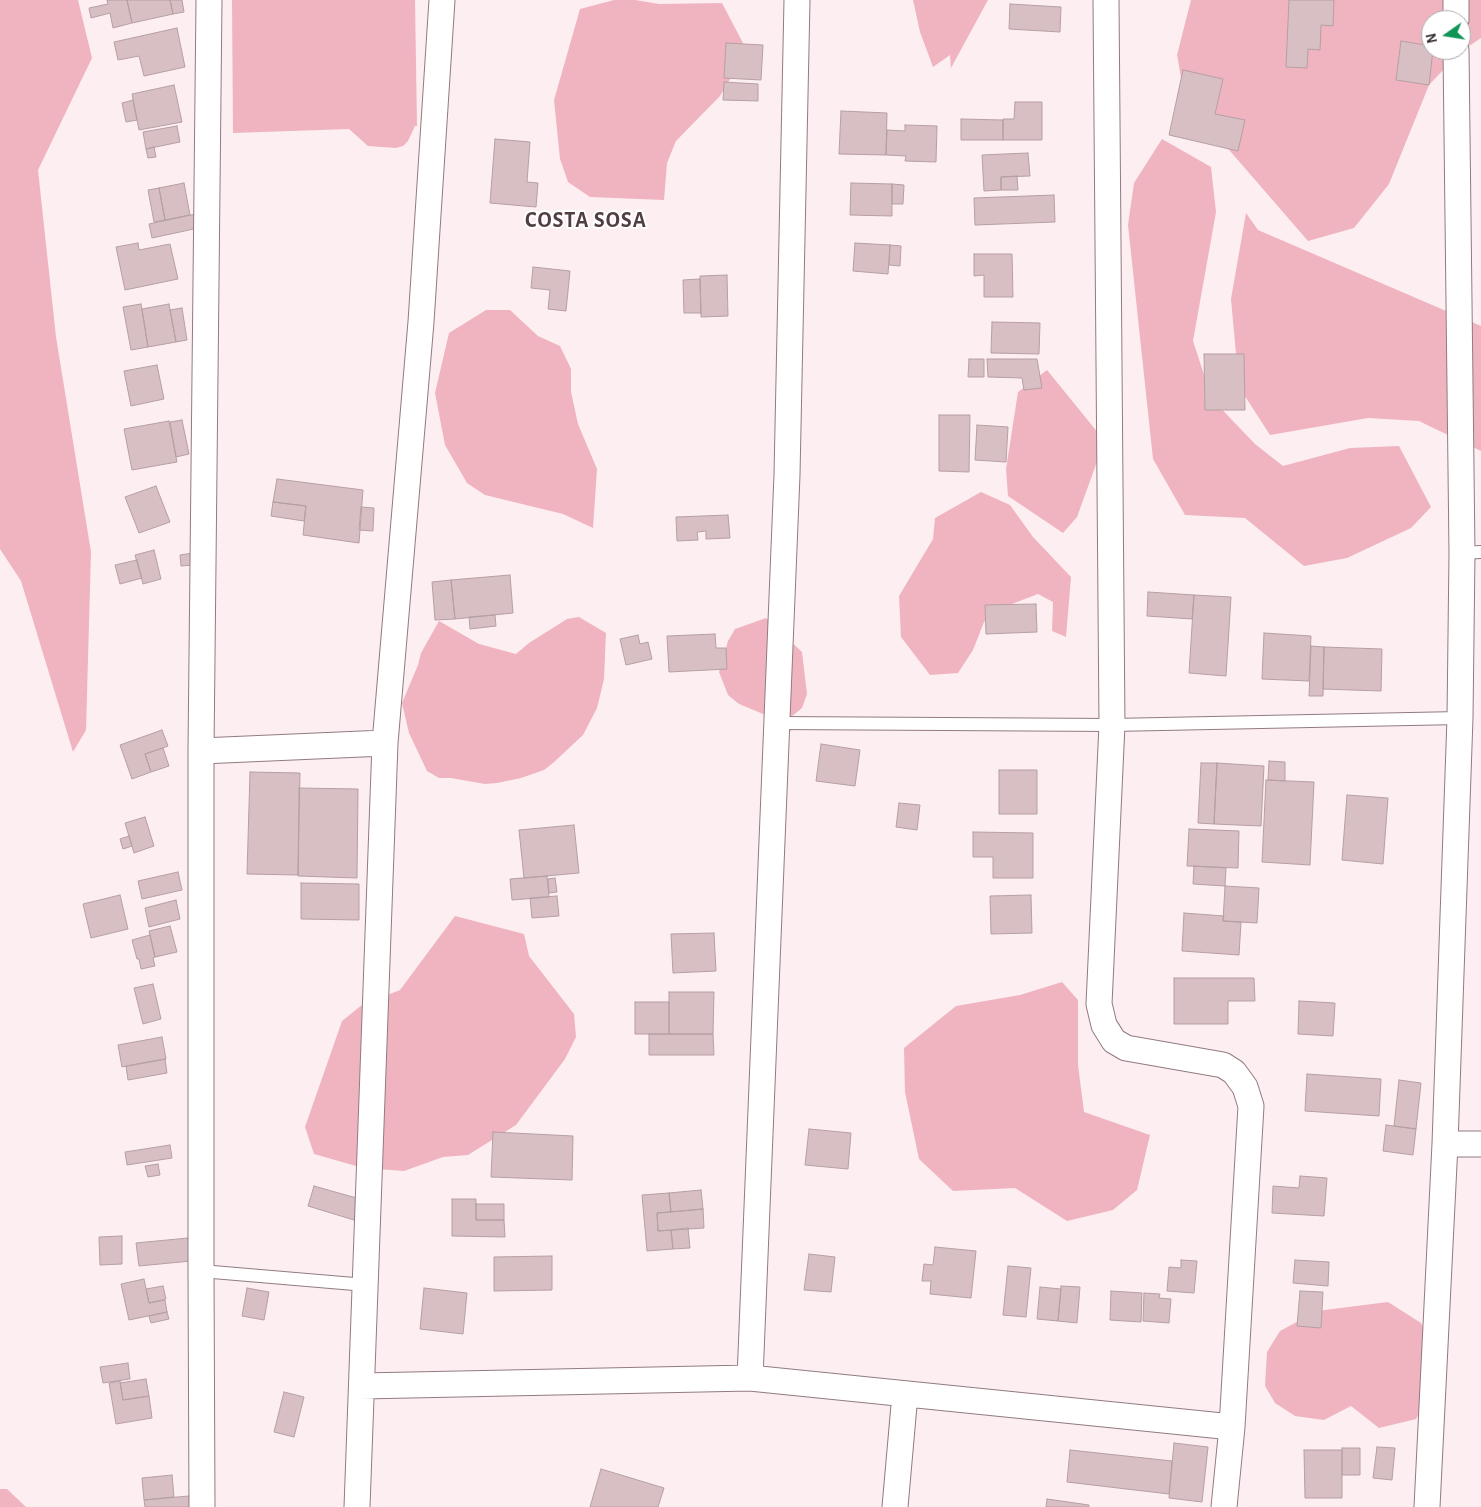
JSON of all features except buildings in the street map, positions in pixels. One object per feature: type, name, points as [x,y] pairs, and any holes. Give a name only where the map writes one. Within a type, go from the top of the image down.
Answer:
[{"type":"street","points":[[202,1507],[201,752],[209,0]]},
{"type":"street","points":[[357,1507],[385,743],[422,322],[442,0]]},
{"type":"street","points":[[750,1378],[787,474],[797,0]]},
{"type":"street","points":[[1106,0],[1112,725],[1099,1004],[1104,1025],[1114,1041],[1126,1048],[1224,1065],[1234,1072],[1245,1087],[1251,1106],[1232,1427],[1224,1507]]},
{"type":"street","points":[[1427,1507],[1445,1144],[1460,718],[1472,553],[1456,60]]},
{"type":"street","points":[[201,752],[385,743]]},
{"type":"street","points":[[1445,1144],[1481,1144]]},
{"type":"street","points":[[362,1386],[750,1378],[1232,1427]]},
{"type":"street","points":[[895,1507],[905,1394]]},
{"type":"lane","points":[[777,723],[1112,725],[1460,718]]},
{"type":"lane","points":[[201,1271],[366,1285]]},
{"type":"shaded area","points":[[0,0],[78,0],[92,58],[38,170],[56,337],[91,552],[86,730],[73,752],[21,581],[0,549]]},
{"type":"shaded area","points":[[232,0],[415,0],[417,126],[415,126],[408,141],[403,146],[396,148],[368,146],[349,129],[233,133]]},
{"type":"shaded area","points":[[614,0],[635,0],[659,4],[722,3],[743,43],[733,74],[720,96],[676,141],[667,163],[664,200],[590,197],[568,182],[560,159],[554,100],[580,9]]},
{"type":"shaded area","points":[[913,0],[988,0],[951,68],[950,55],[933,67],[920,32]]},
{"type":"shaded area","points":[[1191,0],[1481,0],[1481,38],[1471,45],[1471,10],[1421,10],[1421,60],[1452,60],[1429,85],[1389,184],[1354,228],[1308,241],[1185,99],[1177,55]]},
{"type":"shaded area","points":[[1162,139],[1211,167],[1216,212],[1193,341],[1212,399],[1255,444],[1283,466],[1350,448],[1399,446],[1431,507],[1411,528],[1347,558],[1304,566],[1245,518],[1185,515],[1153,459],[1128,225],[1134,183]]},
{"type":"shaded area","points":[[1246,213],[1258,230],[1481,326],[1481,451],[1419,421],[1368,418],[1270,435],[1239,387],[1231,299]]},
{"type":"shaded area","points":[[486,310],[510,310],[538,336],[560,346],[571,369],[571,392],[578,424],[597,469],[593,528],[563,514],[485,495],[467,483],[445,445],[435,393],[449,333]]},
{"type":"shaded area","points":[[1047,370],[1099,434],[1102,448],[1077,517],[1063,533],[1008,496],[1006,469],[1018,392]]},
{"type":"shaded area","points":[[981,492],[1010,505],[1033,537],[1071,577],[1066,637],[1052,631],[1053,602],[1038,594],[1004,607],[984,622],[973,650],[958,673],[930,675],[901,637],[899,596],[933,539],[935,518]]},
{"type":"shaded area","points":[[579,617],[606,633],[604,679],[597,708],[583,735],[544,770],[521,778],[485,784],[451,778],[439,778],[427,771],[409,733],[402,703],[421,653],[439,621],[479,644],[516,654],[529,643],[567,619]]},
{"type":"shaded area","points":[[766,618],[802,652],[807,694],[802,708],[785,722],[792,732],[768,716],[739,704],[728,695],[719,672],[728,641],[735,629]]},
{"type":"shaded area","points":[[455,916],[524,934],[529,956],[574,1014],[576,1037],[565,1059],[516,1125],[468,1155],[443,1157],[404,1171],[363,1168],[314,1154],[305,1127],[342,1021],[362,1005],[400,990]]},
{"type":"shaded area","points":[[1062,982],[1078,1000],[1078,1065],[1084,1112],[1150,1135],[1137,1190],[1113,1210],[1067,1221],[1015,1188],[953,1191],[919,1159],[905,1092],[904,1048],[956,1006],[1020,995]]},
{"type":"shaded area","points":[[1388,1302],[1421,1323],[1441,1370],[1416,1419],[1379,1428],[1351,1406],[1324,1420],[1295,1416],[1275,1403],[1265,1386],[1267,1352],[1280,1331],[1317,1311]]},
{"type":"shaded area","points":[[0,1489],[7,1489],[26,1507],[0,1507]]},
{"type":"district","name":"COSTA SOSA","points":[[586,220]]}]
